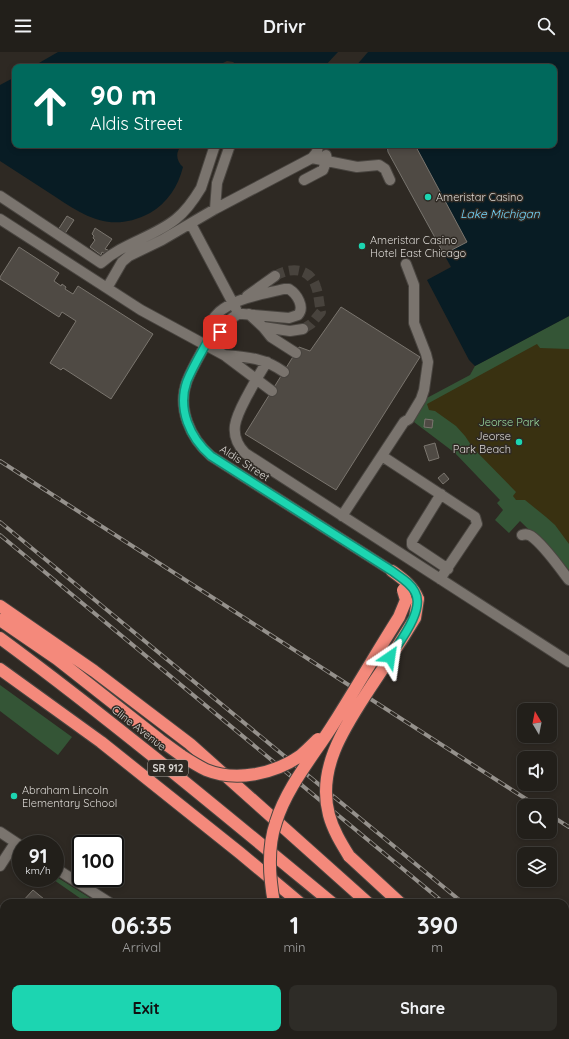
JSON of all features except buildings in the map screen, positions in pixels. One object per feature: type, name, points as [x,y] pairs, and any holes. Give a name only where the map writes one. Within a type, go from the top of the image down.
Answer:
[{"type":"highway","points":[[273,899],[269,870],[275,823],[292,788],[399,617],[406,600],[403,590],[392,571]]},
{"type":"highway","points":[[392,571],[415,592],[418,599],[415,618],[348,722],[333,752],[326,784],[328,813],[334,830],[349,856],[396,899]]},
{"type":"highway","points":[[0,606],[94,670],[190,744],[364,899]]},
{"type":"highway","points":[[0,620],[57,659],[182,756],[207,770],[232,775],[256,775],[273,770],[302,754],[334,723]]},
{"type":"highway","name":"Cline Avenue","points":[[0,638],[52,676],[144,749],[327,899]]},
{"type":"highway","name":"SR 912","points":[[0,669],[107,746],[295,899]]},
{"type":"street","points":[[0,196],[101,263],[120,249],[153,233],[177,218],[198,194],[215,148]]},
{"type":"street","points":[[216,209],[217,183],[229,148]]},
{"type":"street","points":[[107,288],[125,259],[312,158],[319,148]]},
{"type":"street","points":[[304,180],[323,170],[327,157],[322,148]]},
{"type":"street","points":[[312,158],[357,167],[379,165],[385,169],[390,180]]},
{"type":"street","points":[[0,219],[142,310],[224,356],[272,391]]},
{"type":"street","points":[[191,224],[238,314]]},
{"type":"street","points":[[342,516],[404,422],[409,419],[424,390],[428,366],[426,354],[414,323],[414,285],[406,264]]},
{"type":"street","points":[[244,299],[275,276]]},
{"type":"street","points":[[289,289],[296,294],[301,304],[300,312],[289,318],[238,314],[228,322],[220,332],[211,335],[210,324],[222,310],[233,303],[244,299],[289,289]]},
{"type":"street","points":[[249,314],[264,327],[271,337],[296,353]]},
{"type":"street","points":[[264,327],[290,331],[303,329]]},
{"type":"street","name":"Aldis Street","points":[[211,335],[187,380],[184,390],[185,416],[197,441],[203,449],[211,456],[392,571]]},
{"type":"street","points":[[224,356],[248,357],[266,362],[284,372]]},
{"type":"street","points":[[266,362],[255,380],[238,414],[235,424],[236,437],[242,449],[249,456],[569,662]]},
{"type":"street","points":[[382,456],[476,517],[477,524],[440,579]]},
{"type":"street","points":[[441,494],[412,541],[412,544],[448,569]]},
{"type":"street","points":[[522,536],[526,534],[530,536],[547,553],[569,580]]},
{"type":"street","points":[[0,832],[12,840]]},
{"type":"street","points":[[0,866],[4,852]]},
{"type":"street","points":[[64,874],[104,899]]},
{"type":"green space","name":"Jeorse Park Beach","points":[[569,316],[569,570],[520,521],[509,533],[495,520],[503,510],[497,503],[500,500],[455,453],[414,422],[425,399],[470,375],[475,366]]},
{"type":"green space","points":[[0,685],[72,737],[58,755],[0,711]]},
{"type":"green space","points":[[64,882],[92,899],[81,899],[64,887]]},
{"type":"sand","name":"Jeorse Park Beach","points":[[537,344],[540,348],[569,349],[569,544],[555,525],[546,517],[525,500],[516,500],[513,496],[516,492],[473,448],[456,426],[435,411],[429,410],[427,404]]},
{"type":"water","name":"Lake Michigan","points":[[58,52],[569,52],[569,316],[475,366],[469,360],[427,280],[451,267],[386,148],[557,148],[557,64],[236,64],[227,61],[221,64],[37,64]]},
{"type":"water","points":[[12,79],[12,148],[180,148],[177,156],[183,167],[175,188],[162,204],[150,213],[136,219],[122,222],[98,220],[75,209],[0,161],[0,85]]},
{"type":"pier","points":[[338,52],[368,52],[358,64],[327,64]]},
{"type":"tunnel","points":[[275,276],[293,270],[304,272],[313,280],[317,290],[321,312],[311,324],[303,329]]},
{"type":"railway","points":[[0,461],[526,799]]},
{"type":"railway","points":[[0,522],[458,899]]},
{"type":"railway","points":[[0,535],[439,899]]},
{"type":"railway","points":[[557,819],[569,827]]},
{"type":"place","name":"Ameristar Casino","points":[[428,197]]},
{"type":"place","name":"Ameristar Casino Hotel East Chicago","points":[[362,246]]},
{"type":"place","name":"Jeorse Park Beach","points":[[519,442]]},
{"type":"place","name":"Abraham Lincoln Elementary School","points":[[14,796]]},
{"type":"route","points":[[220,332],[211,335],[187,380],[184,390],[185,416],[192,433],[203,449],[211,456],[392,571],[408,584],[415,592],[418,599],[415,618],[390,657]]},
{"type":"park label","name":"Jeorse Park","points":[[509,422]]}]
